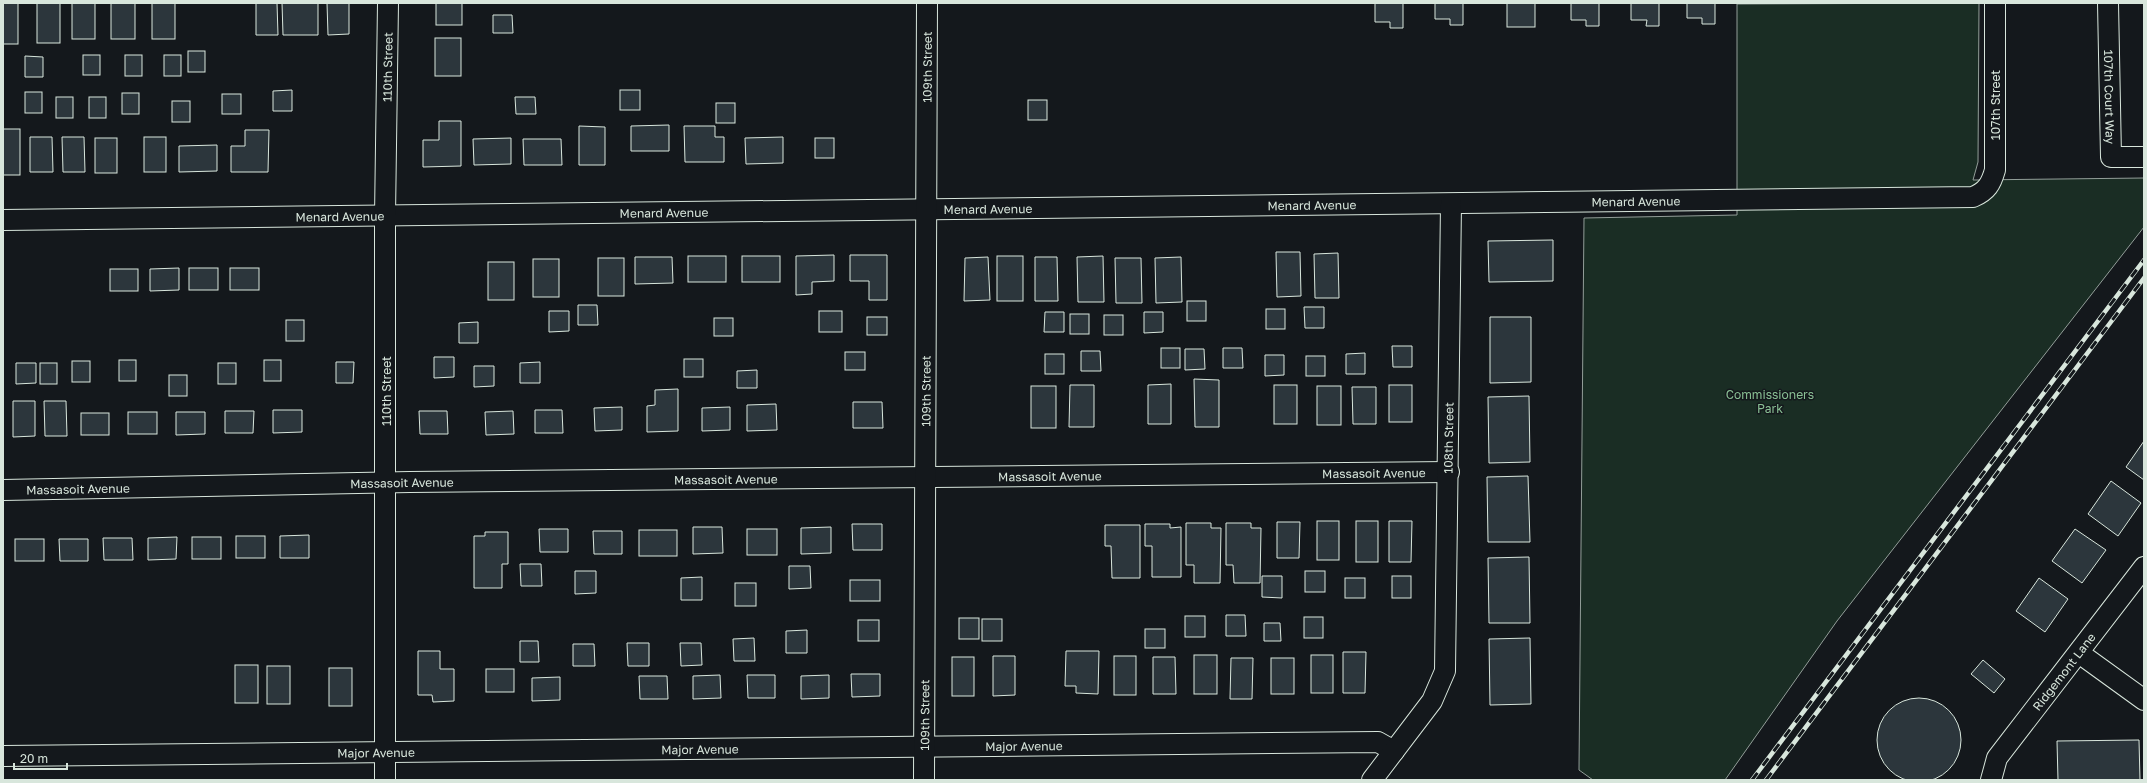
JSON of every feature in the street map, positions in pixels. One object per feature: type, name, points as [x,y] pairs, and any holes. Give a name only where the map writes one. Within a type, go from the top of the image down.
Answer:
[{"type":"street","name":"110th Street","points":[[385,780],[385,216],[388,3]]},
{"type":"street","name":"109th Street","points":[[924,780],[927,3]]},
{"type":"street","name":"107th Street","points":[[1973,197],[1982,193],[1990,186],[1995,170],[1995,3]]},
{"type":"street","name":"107th Court Way","points":[[2108,3],[2111,157],[2144,157]]},
{"type":"street","name":"Menard Avenue","points":[[3,220],[1973,197]]},
{"type":"street","name":"108th Street","points":[[1394,751],[1432,701],[1445,671],[1449,472],[1451,204]]},
{"type":"street","name":"Massasoit Avenue","points":[[3,490],[386,483],[1449,472]]},
{"type":"street","name":"Ridgemont Lane","points":[[1991,780],[1997,758],[2144,567]]},
{"type":"street","points":[[2079,653],[2144,700]]},
{"type":"street","name":"Major Avenue","points":[[3,756],[1378,742],[1394,751]]},
{"type":"street","points":[[1372,780],[1394,751]]},
{"type":"green space","name":"Commissioners Park","points":[[1979,3],[1978,162],[1973,180],[2144,178],[2144,227],[1837,621],[1725,780],[1593,780],[1579,770],[1584,218],[1737,215],[1737,4]]},
{"type":"building","points":[[3,3],[18,3],[18,44],[3,44]]},
{"type":"building","points":[[37,3],[60,3],[60,43],[37,43]]},
{"type":"building","points":[[72,3],[95,3],[95,39],[72,39]]},
{"type":"building","points":[[111,3],[135,3],[135,39],[111,39]]},
{"type":"building","points":[[152,3],[175,3],[175,39],[152,39]]},
{"type":"building","points":[[256,3],[277,3],[278,35],[256,35]]},
{"type":"building","points":[[282,3],[318,3],[318,35],[283,35]]},
{"type":"building","points":[[327,3],[349,3],[349,34],[328,35]]},
{"type":"building","points":[[436,3],[462,3],[462,25],[436,25]]},
{"type":"building","points":[[1375,3],[1403,3],[1403,28],[1390,28],[1390,22],[1375,22]]},
{"type":"building","points":[[1435,3],[1463,3],[1463,25],[1450,25],[1450,19],[1435,19]]},
{"type":"building","points":[[1507,3],[1535,3],[1535,27],[1507,27]]},
{"type":"building","points":[[1571,3],[1599,3],[1599,26],[1586,26],[1586,20],[1571,20]]},
{"type":"building","points":[[1631,3],[1659,3],[1659,26],[1646,26],[1647,20],[1631,20]]},
{"type":"building","points":[[1687,3],[1715,3],[1715,24],[1702,24],[1702,18],[1687,18]]},
{"type":"building","points":[[493,15],[512,15],[513,33],[493,33]]},
{"type":"building","points":[[435,38],[461,38],[461,76],[435,76]]},
{"type":"building","points":[[188,51],[205,51],[205,72],[188,72]]},
{"type":"building","points":[[83,55],[100,55],[100,75],[83,75]]},
{"type":"building","points":[[125,55],[142,55],[142,76],[125,76]]},
{"type":"building","points":[[164,55],[181,55],[181,76],[164,76]]},
{"type":"building","points":[[25,56],[43,57],[43,77],[25,77]]},
{"type":"building","points":[[292,90],[292,111],[273,111],[273,91]]},
{"type":"building","points":[[620,90],[640,90],[640,110],[620,110]]},
{"type":"building","points":[[25,92],[42,92],[42,113],[25,113]]},
{"type":"building","points":[[122,93],[139,93],[139,114],[122,114]]},
{"type":"building","points":[[222,94],[241,94],[241,114],[222,114]]},
{"type":"building","points":[[56,97],[73,97],[73,118],[56,118]]},
{"type":"building","points":[[89,97],[106,97],[106,118],[89,118]]},
{"type":"building","points":[[515,97],[535,97],[536,114],[516,114]]},
{"type":"building","points":[[1028,100],[1047,100],[1047,120],[1028,120]]},
{"type":"building","points":[[172,101],[190,101],[190,122],[172,122]]},
{"type":"building","points":[[716,103],[735,103],[735,123],[716,123]]},
{"type":"building","points":[[439,121],[461,121],[461,166],[423,167],[423,140],[439,140]]},
{"type":"building","points":[[669,125],[669,151],[631,151],[631,126]]},
{"type":"building","points":[[579,126],[605,127],[605,165],[579,165]]},
{"type":"building","points":[[684,126],[715,126],[715,137],[724,137],[724,162],[685,162]]},
{"type":"building","points":[[3,129],[20,129],[20,175],[3,175]]},
{"type":"building","points":[[245,130],[269,130],[268,172],[231,172],[231,146],[245,146]]},
{"type":"building","points":[[30,137],[52,137],[53,172],[30,172]]},
{"type":"building","points":[[62,137],[84,137],[85,172],[63,172]]},
{"type":"building","points":[[144,137],[166,137],[166,172],[144,172]]},
{"type":"building","points":[[783,137],[783,163],[746,164],[745,138]]},
{"type":"building","points":[[95,138],[117,138],[117,173],[95,173]]},
{"type":"building","points":[[511,138],[511,164],[474,165],[473,139]]},
{"type":"building","points":[[815,138],[834,138],[834,158],[815,158]]},
{"type":"building","points":[[523,139],[561,139],[562,165],[524,165]]},
{"type":"building","points":[[217,145],[217,171],[179,172],[179,146]]},
{"type":"building","points":[[1553,240],[1553,281],[1489,282],[1488,241]]},
{"type":"building","points":[[1276,252],[1300,252],[1301,296],[1277,297]]},
{"type":"building","points":[[1338,253],[1339,298],[1315,298],[1314,254]]},
{"type":"building","points":[[834,255],[834,281],[812,282],[812,294],[796,295],[796,256]]},
{"type":"building","points":[[850,255],[887,255],[887,300],[869,300],[869,281],[850,281]]},
{"type":"building","points":[[688,256],[726,256],[726,282],[688,282]]},
{"type":"building","points":[[742,256],[780,256],[780,282],[742,282]]},
{"type":"building","points":[[997,256],[1023,256],[1023,301],[997,301]]},
{"type":"building","points":[[1103,256],[1104,302],[1078,302],[1077,257]]},
{"type":"building","points":[[635,257],[672,257],[673,283],[635,284]]},
{"type":"building","points":[[988,257],[990,300],[964,301],[965,258]]},
{"type":"building","points":[[1035,257],[1057,257],[1058,301],[1035,301]]},
{"type":"building","points":[[1181,257],[1182,302],[1156,303],[1155,258]]},
{"type":"building","points":[[598,258],[624,258],[624,296],[598,296]]},
{"type":"building","points":[[1115,258],[1141,258],[1142,303],[1116,303]]},
{"type":"building","points":[[533,259],[559,259],[559,297],[533,297]]},
{"type":"building","points":[[488,262],[514,262],[514,300],[488,300]]},
{"type":"building","points":[[179,268],[179,290],[150,291],[150,269]]},
{"type":"building","points":[[189,268],[218,268],[218,290],[189,290]]},
{"type":"building","points":[[230,268],[259,268],[259,290],[230,290]]},
{"type":"building","points":[[110,269],[138,269],[138,291],[110,291]]},
{"type":"building","points":[[1187,301],[1206,301],[1206,321],[1187,321]]},
{"type":"building","points":[[578,305],[597,305],[598,325],[578,325]]},
{"type":"building","points":[[1304,307],[1324,307],[1324,328],[1305,328]]},
{"type":"building","points":[[1266,309],[1285,309],[1285,329],[1266,329]]},
{"type":"building","points":[[549,311],[569,311],[569,331],[549,332]]},
{"type":"building","points":[[819,311],[842,311],[842,332],[819,332]]},
{"type":"building","points":[[1045,312],[1064,312],[1064,332],[1044,332]]},
{"type":"building","points":[[1144,312],[1163,312],[1163,332],[1144,333]]},
{"type":"building","points":[[1070,314],[1089,314],[1089,334],[1070,334]]},
{"type":"building","points":[[1104,315],[1123,315],[1123,335],[1104,335]]},
{"type":"building","points":[[867,317],[887,317],[887,335],[867,335]]},
{"type":"building","points":[[1490,317],[1531,317],[1531,382],[1490,383]]},
{"type":"building","points":[[714,318],[733,318],[733,336],[714,336]]},
{"type":"building","points":[[286,320],[304,320],[304,341],[286,341]]},
{"type":"building","points":[[478,322],[478,343],[459,343],[459,323]]},
{"type":"building","points":[[1392,346],[1412,346],[1412,367],[1393,367]]},
{"type":"building","points":[[1161,348],[1180,348],[1180,368],[1161,368]]},
{"type":"building","points":[[1223,348],[1242,348],[1243,368],[1223,368]]},
{"type":"building","points":[[1185,349],[1204,349],[1205,369],[1185,370]]},
{"type":"building","points":[[1081,351],[1100,351],[1101,371],[1081,371]]},
{"type":"building","points":[[845,352],[865,352],[865,370],[845,370]]},
{"type":"building","points":[[1365,353],[1365,374],[1346,374],[1346,354]]},
{"type":"building","points":[[1045,354],[1064,354],[1064,374],[1045,374]]},
{"type":"building","points":[[1265,355],[1284,355],[1284,375],[1265,376]]},
{"type":"building","points":[[1306,356],[1325,356],[1325,376],[1306,376]]},
{"type":"building","points":[[434,357],[454,357],[454,377],[434,378]]},
{"type":"building","points":[[684,359],[703,359],[703,377],[684,377]]},
{"type":"building","points":[[119,360],[136,360],[136,381],[119,381]]},
{"type":"building","points":[[264,360],[281,360],[281,381],[264,381]]},
{"type":"building","points":[[72,361],[90,361],[90,382],[72,382]]},
{"type":"building","points":[[336,362],[354,362],[353,383],[336,383]]},
{"type":"building","points":[[540,362],[540,383],[520,383],[520,363]]},
{"type":"building","points":[[16,363],[36,363],[36,383],[16,384]]},
{"type":"building","points":[[40,363],[57,363],[57,384],[40,384]]},
{"type":"building","points":[[218,363],[236,363],[236,384],[218,384]]},
{"type":"building","points":[[474,366],[494,366],[494,386],[474,387]]},
{"type":"building","points":[[757,370],[757,388],[737,388],[737,371]]},
{"type":"building","points":[[169,375],[187,375],[187,396],[169,396]]},
{"type":"building","points":[[1194,379],[1219,380],[1219,427],[1195,427]]},
{"type":"building","points":[[1171,384],[1171,424],[1148,424],[1148,385]]},
{"type":"building","points":[[1070,385],[1094,385],[1094,427],[1069,427]]},
{"type":"building","points":[[1274,385],[1297,385],[1297,424],[1274,424]]},
{"type":"building","points":[[1389,385],[1412,385],[1412,422],[1389,422]]},
{"type":"building","points":[[1031,386],[1056,386],[1056,428],[1031,428]]},
{"type":"building","points":[[1317,386],[1341,386],[1341,425],[1317,425]]},
{"type":"building","points":[[1352,387],[1376,387],[1376,424],[1353,424]]},
{"type":"building","points":[[678,389],[678,431],[647,432],[647,406],[655,405],[655,390]]},
{"type":"building","points":[[1529,396],[1530,462],[1489,463],[1488,397]]},
{"type":"building","points":[[13,401],[35,401],[35,436],[13,437]]},
{"type":"building","points":[[44,401],[66,401],[67,436],[45,436]]},
{"type":"building","points":[[853,402],[882,402],[883,428],[853,428]]},
{"type":"building","points":[[776,404],[777,430],[747,431],[747,405]]},
{"type":"building","points":[[622,407],[622,430],[595,431],[594,408]]},
{"type":"building","points":[[730,407],[730,430],[702,431],[702,408]]},
{"type":"building","points":[[273,410],[302,410],[302,432],[273,433]]},
{"type":"building","points":[[535,410],[562,410],[563,433],[535,433]]},
{"type":"building","points":[[225,411],[254,411],[253,433],[225,433]]},
{"type":"building","points":[[419,411],[447,411],[448,434],[420,434]]},
{"type":"building","points":[[513,411],[514,434],[486,435],[485,412]]},
{"type":"building","points":[[128,412],[157,412],[157,434],[128,434]]},
{"type":"building","points":[[176,412],[205,412],[205,434],[176,435]]},
{"type":"building","points":[[81,413],[109,413],[109,435],[81,435]]},
{"type":"building","points":[[2144,441],[2144,480],[2126,467]]},
{"type":"building","points":[[1528,476],[1530,542],[1488,542],[1487,477]]},
{"type":"building","points":[[2111,481],[2141,503],[2118,536],[2088,514]]},
{"type":"building","points":[[1317,521],[1339,521],[1339,560],[1317,560]]},
{"type":"building","points":[[1356,521],[1378,521],[1378,562],[1356,562]]},
{"type":"building","points":[[1389,521],[1412,521],[1411,562],[1389,562]]},
{"type":"building","points":[[1277,522],[1300,522],[1299,558],[1277,558]]},
{"type":"building","points":[[1186,523],[1211,523],[1211,528],[1221,528],[1220,583],[1194,583],[1194,565],[1186,565]]},
{"type":"building","points":[[1226,523],[1251,523],[1251,528],[1261,528],[1260,583],[1234,583],[1233,565],[1226,565]]},
{"type":"building","points":[[852,524],[882,524],[882,550],[853,550]]},
{"type":"building","points":[[1145,524],[1170,524],[1170,528],[1181,527],[1181,577],[1152,577],[1152,546],[1145,546]]},
{"type":"building","points":[[1105,525],[1140,525],[1140,578],[1112,578],[1111,546],[1105,546]]},
{"type":"building","points":[[693,527],[722,527],[723,553],[693,554]]},
{"type":"building","points":[[831,527],[831,553],[801,554],[801,528]]},
{"type":"building","points":[[539,529],[568,529],[568,552],[540,552]]},
{"type":"building","points":[[747,529],[777,529],[777,555],[747,555]]},
{"type":"building","points":[[2075,529],[2106,550],[2082,583],[2052,561]]},
{"type":"building","points":[[639,530],[677,530],[677,556],[639,556]]},
{"type":"building","points":[[593,531],[622,531],[622,554],[594,554]]},
{"type":"building","points":[[485,532],[508,532],[508,564],[502,564],[502,588],[474,588],[474,536],[485,536]]},
{"type":"building","points":[[309,535],[309,558],[280,558],[280,536]]},
{"type":"building","points":[[236,536],[265,536],[265,558],[236,558]]},
{"type":"building","points":[[177,537],[176,559],[148,560],[148,538]]},
{"type":"building","points":[[192,537],[221,537],[221,559],[192,559]]},
{"type":"building","points":[[103,538],[132,538],[133,560],[104,560]]},
{"type":"building","points":[[15,539],[44,539],[44,561],[15,561]]},
{"type":"building","points":[[59,539],[88,539],[88,561],[60,561]]},
{"type":"building","points":[[1529,557],[1530,623],[1489,623],[1488,558]]},
{"type":"building","points":[[520,564],[541,564],[542,586],[521,586]]},
{"type":"building","points":[[789,566],[810,566],[811,588],[789,589]]},
{"type":"building","points":[[575,571],[596,571],[596,593],[575,594]]},
{"type":"building","points":[[1305,571],[1325,571],[1325,592],[1305,592]]},
{"type":"building","points":[[1262,576],[1282,576],[1282,598],[1262,597]]},
{"type":"building","points":[[1392,576],[1411,576],[1411,598],[1392,598]]},
{"type":"building","points":[[702,577],[702,600],[681,600],[681,578]]},
{"type":"building","points":[[1345,578],[1365,578],[1365,598],[1345,598]]},
{"type":"building","points":[[2039,578],[2068,599],[2045,632],[2016,611]]},
{"type":"building","points":[[850,580],[880,580],[880,601],[850,601]]},
{"type":"building","points":[[735,583],[756,583],[756,606],[735,606]]},
{"type":"building","points":[[1226,615],[1245,615],[1246,636],[1226,636]]},
{"type":"building","points":[[1185,616],[1205,616],[1205,637],[1185,637]]},
{"type":"building","points":[[1304,617],[1323,617],[1323,638],[1304,638]]},
{"type":"building","points":[[959,618],[979,618],[979,639],[959,639]]},
{"type":"building","points":[[982,619],[1002,619],[1002,641],[982,641]]},
{"type":"building","points":[[858,620],[879,620],[879,641],[858,641]]},
{"type":"building","points":[[1264,623],[1280,623],[1281,641],[1264,641]]},
{"type":"building","points":[[1145,629],[1165,629],[1165,648],[1145,648]]},
{"type":"building","points":[[807,630],[807,653],[786,653],[786,631]]},
{"type":"building","points":[[754,638],[755,661],[734,661],[733,639]]},
{"type":"building","points":[[1530,638],[1531,704],[1490,705],[1489,639]]},
{"type":"building","points":[[520,641],[538,641],[539,662],[520,662]]},
{"type":"building","points":[[627,643],[649,643],[649,666],[628,666]]},
{"type":"building","points":[[680,643],[701,643],[702,665],[681,666]]},
{"type":"building","points":[[573,644],[594,644],[595,666],[573,666]]},
{"type":"building","points":[[418,651],[440,651],[440,669],[454,669],[454,701],[433,702],[432,695],[418,695]]},
{"type":"building","points":[[1066,651],[1099,651],[1098,694],[1076,693],[1076,686],[1065,686]]},
{"type":"building","points":[[1343,652],[1366,652],[1365,693],[1343,693]]},
{"type":"building","points":[[1194,655],[1217,655],[1217,694],[1194,694]]},
{"type":"building","points":[[1311,655],[1333,655],[1333,693],[1311,693]]},
{"type":"building","points":[[993,656],[1015,656],[1015,695],[993,696]]},
{"type":"building","points":[[1114,656],[1136,656],[1136,695],[1114,695]]},
{"type":"building","points":[[952,657],[974,657],[974,696],[952,696]]},
{"type":"building","points":[[1153,657],[1175,657],[1176,694],[1153,694]]},
{"type":"building","points":[[1231,658],[1253,658],[1252,699],[1230,699]]},
{"type":"building","points":[[1271,658],[1294,658],[1294,694],[1271,694]]},
{"type":"building","points":[[1983,660],[2005,679],[1994,693],[1971,674]]},
{"type":"building","points":[[235,665],[258,665],[258,703],[235,703]]},
{"type":"building","points":[[267,666],[290,666],[290,704],[267,704]]},
{"type":"building","points":[[329,668],[352,668],[352,706],[329,706]]},
{"type":"building","points":[[486,669],[514,669],[514,692],[486,692]]},
{"type":"building","points":[[851,674],[880,674],[880,696],[852,697]]},
{"type":"building","points":[[720,675],[721,698],[693,699],[693,676]]},
{"type":"building","points":[[747,675],[775,675],[775,698],[748,698]]},
{"type":"building","points":[[829,675],[829,698],[801,699],[801,676]]},
{"type":"building","points":[[639,676],[667,676],[668,699],[640,699]]},
{"type":"building","points":[[560,677],[560,700],[532,701],[532,678]]},
{"type":"building","points":[[1919,698],[1935,701],[1949,710],[1958,724],[1961,740],[1958,756],[1949,770],[1935,779],[1919,782],[1903,779],[1889,770],[1880,756],[1877,740],[1880,724],[1889,710],[1903,701]]},
{"type":"building","points":[[2139,740],[2140,780],[2058,780],[2057,741]]},
{"type":"railway","points":[[1752,780],[2144,260]]},
{"type":"railway","points":[[1766,780],[2144,278]]}]
